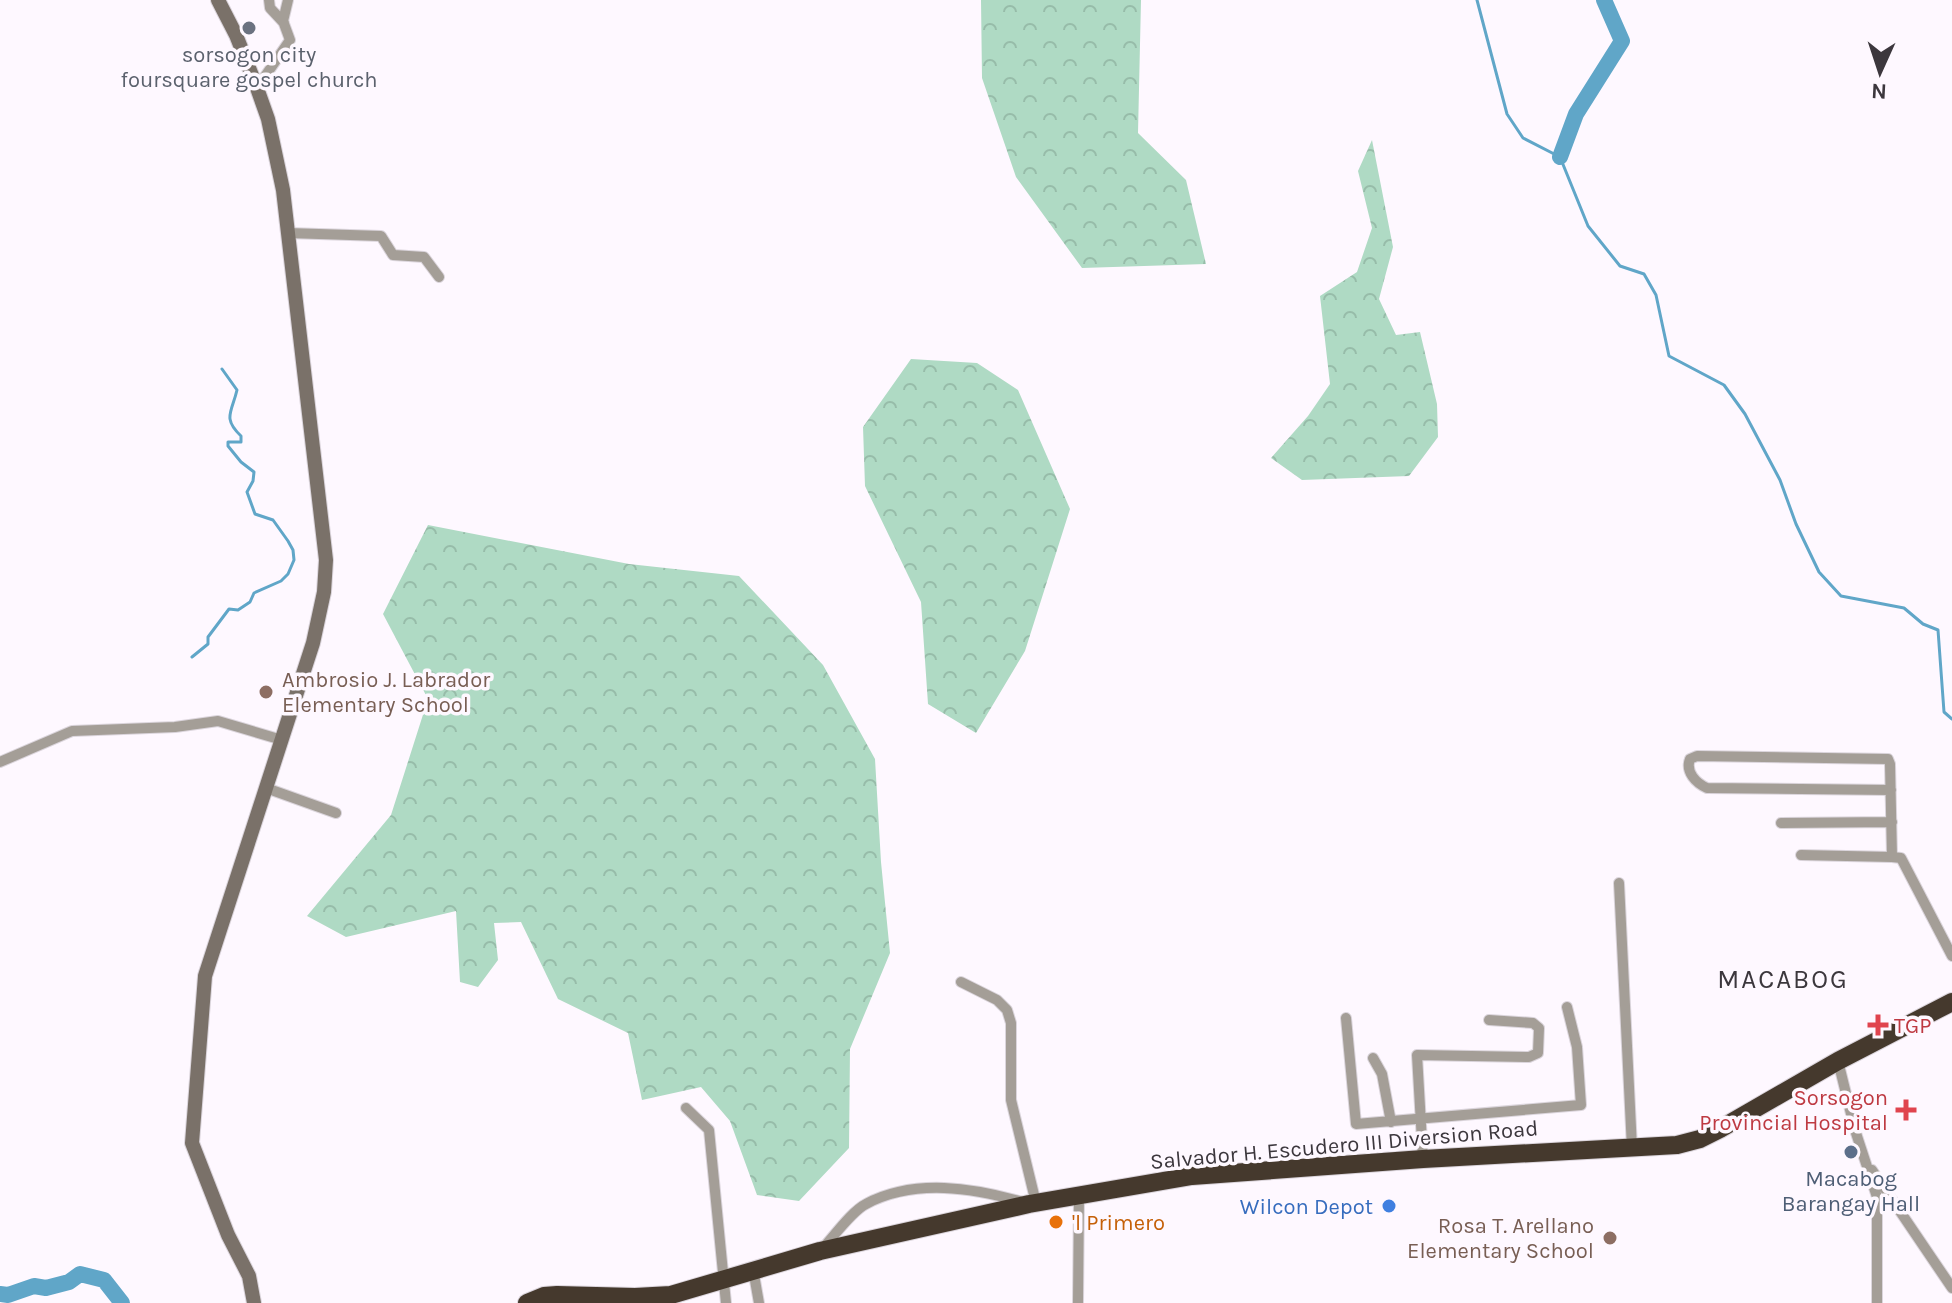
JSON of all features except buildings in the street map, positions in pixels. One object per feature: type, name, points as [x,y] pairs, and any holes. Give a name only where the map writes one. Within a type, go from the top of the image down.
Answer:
[{"type":"highway","name":"Salvador H. Escudero III Diversion Road","points":[[527,1303],[544,1296],[558,1299],[688,1296],[722,1279],[820,1251],[1033,1204],[1192,1176],[1677,1145],[1700,1139],[1838,1061],[1952,1002]]},
{"type":"street","points":[[218,0],[236,35],[268,119],[283,190],[326,560],[324,592],[313,643],[205,976],[192,1143],[228,1235],[249,1276],[254,1303]]},
{"type":"street","points":[[257,88],[290,40],[284,23],[270,8],[269,0]]},
{"type":"street","points":[[284,23],[288,0]]},
{"type":"street","points":[[288,233],[381,236],[393,255],[424,257],[439,277]]},
{"type":"street","points":[[0,762],[72,731],[175,727],[218,721],[282,740]]},
{"type":"street","points":[[1891,790],[1707,788],[1693,778],[1688,764],[1690,759],[1697,756],[1888,759],[1890,764],[1891,790],[1892,822],[1892,857]]},
{"type":"street","points":[[266,788],[336,813]]},
{"type":"street","points":[[1781,823],[1892,822]]},
{"type":"street","points":[[1801,855],[1901,858],[1952,956]]},
{"type":"street","points":[[1619,883],[1632,1148]]},
{"type":"street","points":[[820,1251],[864,1204],[911,1189],[977,1190],[1033,1204],[1011,1100],[1011,1023],[1007,1010],[997,1000],[961,982]]},
{"type":"street","points":[[1346,1018],[1356,1124],[1581,1105],[1577,1047],[1567,1007]]},
{"type":"street","points":[[1423,1159],[1417,1055],[1529,1057],[1538,1053],[1539,1028],[1533,1023],[1489,1020]]},
{"type":"street","points":[[1373,1058],[1382,1074],[1391,1122]]},
{"type":"street","points":[[1838,1061],[1877,1197],[1877,1303]]},
{"type":"street","points":[[686,1108],[709,1130],[726,1303]]},
{"type":"street","points":[[1865,1160],[1952,1288]]},
{"type":"street","points":[[1078,1303],[1079,1195]]},
{"type":"street","points":[[753,1269],[759,1303]]},
{"type":"green space","points":[[981,0],[1141,0],[1138,133],[1186,180],[1206,264],[1082,268],[1016,177],[982,78]]},
{"type":"green space","points":[[1372,140],[1393,247],[1379,299],[1396,335],[1420,332],[1437,404],[1438,437],[1409,476],[1302,480],[1271,458],[1308,416],[1330,384],[1320,296],[1357,272],[1372,228],[1358,171]]},
{"type":"green space","points":[[911,359],[977,363],[1018,390],[1070,509],[1025,651],[976,733],[928,704],[921,602],[865,486],[863,427]]},
{"type":"green space","points":[[428,525],[629,564],[739,576],[823,665],[875,759],[890,953],[850,1049],[849,1148],[799,1201],[757,1195],[730,1121],[701,1087],[642,1100],[628,1033],[558,999],[521,922],[494,923],[498,960],[478,987],[460,982],[456,911],[346,937],[307,916],[391,815],[428,699],[383,614]]},
{"type":"waterway","points":[[1477,0],[1507,114],[1523,138],[1560,157],[1588,226],[1620,266],[1644,274],[1656,295],[1669,356],[1724,385],[1745,414],[1780,480],[1796,524],[1819,572],[1841,596],[1904,608],[1923,624],[1938,630],[1944,712],[1952,719]]},
{"type":"waterway","points":[[1560,157],[1576,114],[1622,41],[1604,0]]},
{"type":"waterway","points":[[192,657],[208,644],[208,637],[229,609],[238,610],[250,602],[254,593],[281,581],[294,560],[293,550],[273,520],[255,514],[247,492],[254,472],[228,446],[228,442],[241,442],[241,436],[230,419],[237,390],[222,369]]},
{"type":"waterway","points":[[0,1294],[8,1295],[34,1286],[46,1288],[69,1282],[80,1274],[104,1280],[122,1303]]},
{"type":"place","name":"sorsogon city foursquare gospel church","points":[[249,28]]},
{"type":"place","name":"Ambrosio J. Labrador Elementary School","points":[[266,692]]},
{"type":"place","name":"TGP","points":[[1878,1025]]},
{"type":"place","name":"Sorsogon Provincial Hospital","points":[[1906,1110]]},
{"type":"place","name":"Macabog Barangay Hall","points":[[1851,1152]]},
{"type":"place","name":"Wilcon Depot","points":[[1389,1206]]},
{"type":"place","name":"'l Primero","points":[[1056,1222]]},
{"type":"place","name":"Rosa T. Arellano Elementary School","points":[[1610,1238]]},
{"type":"district","name":"MACABOG","points":[[1783,979]]}]
